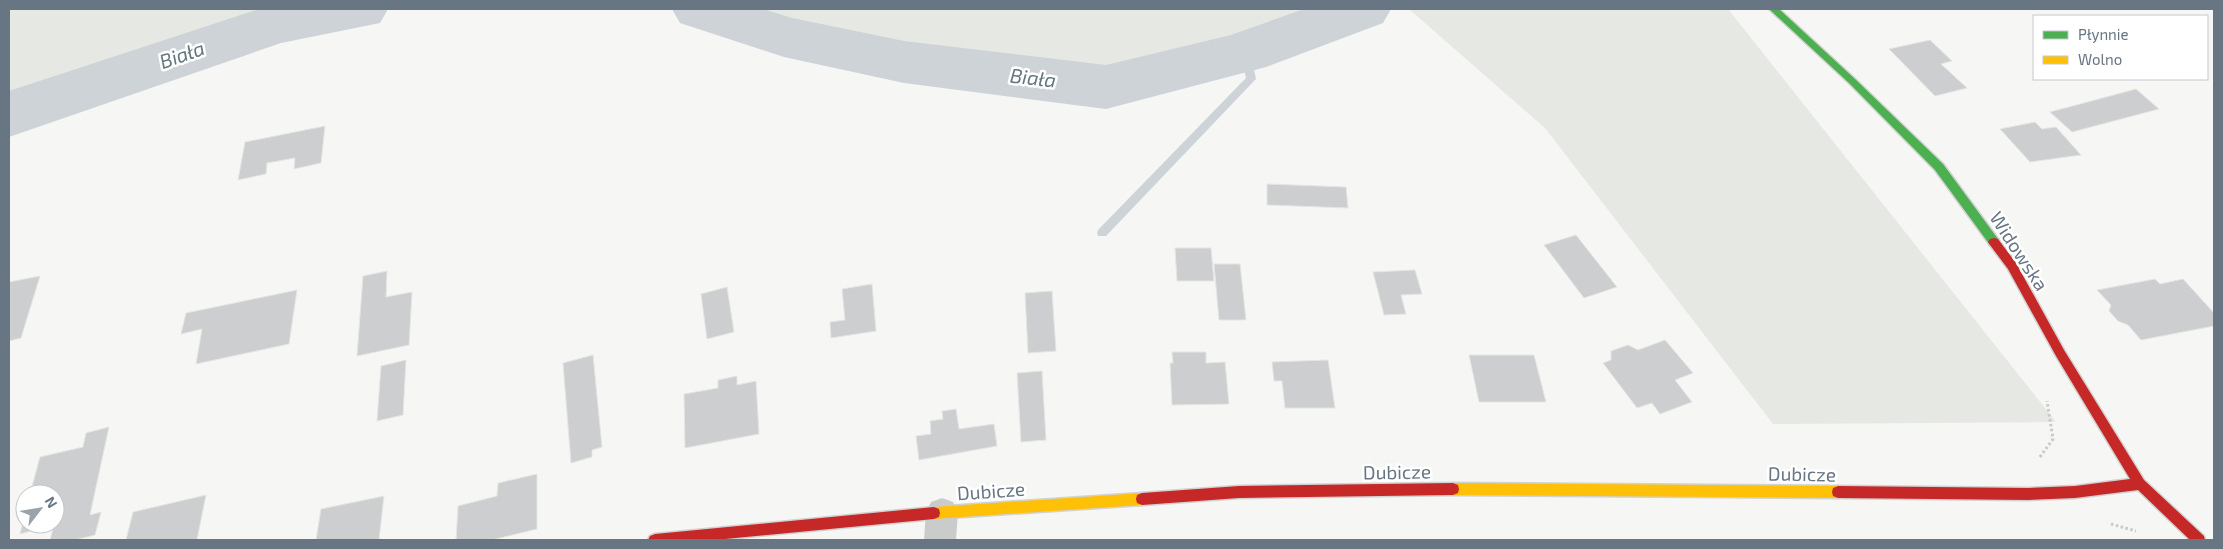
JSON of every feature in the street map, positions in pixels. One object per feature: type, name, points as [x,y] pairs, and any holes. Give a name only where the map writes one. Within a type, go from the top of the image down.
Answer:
[{"type":"street","name":"Widowska","points":[[1774,9],[1852,81],[1939,168],[2012,266],[2060,353],[2140,484],[2199,540]]},
{"type":"street","name":"Dubicze","points":[[655,540],[941,526],[1239,492],[1526,488],[2028,494],[2075,492],[2140,484]]},
{"type":"path","points":[[2028,494],[2013,470],[2040,457],[2053,439],[2046,393]]},
{"type":"path","points":[[2106,522],[2143,534]]},
{"type":"shaded area","points":[[9,9],[359,9],[272,25],[9,114]]},
{"type":"shaded area","points":[[701,9],[1362,9],[1245,52],[1106,87],[904,62],[784,37]]},
{"type":"shaded area","points":[[1409,9],[1728,9],[2056,422],[1773,424],[1545,128]]},
{"type":"building","points":[[1930,40],[1952,61],[1941,64],[1967,88],[1935,96],[1889,49]]},
{"type":"building","points":[[2136,89],[2159,109],[2072,132],[2050,112]]},
{"type":"building","points":[[2035,122],[2042,129],[2056,127],[2081,155],[2030,162],[2000,129]]},
{"type":"building","points":[[325,126],[321,163],[294,169],[295,158],[267,163],[266,174],[238,180],[245,142]]},
{"type":"building","points":[[1267,184],[1346,187],[1348,208],[1267,205]]},
{"type":"building","points":[[1576,235],[1617,287],[1584,298],[1544,245]]},
{"type":"building","points":[[1175,248],[1211,248],[1214,281],[1177,281]]},
{"type":"building","points":[[1214,264],[1240,264],[1246,320],[1219,320]]},
{"type":"building","points":[[1415,270],[1422,294],[1401,295],[1406,314],[1384,315],[1373,272]]},
{"type":"building","points":[[387,271],[386,297],[412,292],[409,345],[357,356],[363,276]]},
{"type":"building","points":[[40,276],[21,338],[9,341],[9,282]]},
{"type":"building","points":[[2155,279],[2160,284],[2183,279],[2214,313],[2214,326],[2141,340],[2128,325],[2118,321],[2109,311],[2111,305],[2097,290]]},
{"type":"building","points":[[872,284],[876,331],[831,338],[830,322],[845,320],[842,289]]},
{"type":"building","points":[[727,287],[734,332],[707,339],[701,294]]},
{"type":"building","points":[[297,290],[289,344],[196,364],[202,329],[181,334],[186,313]]},
{"type":"building","points":[[1052,291],[1056,351],[1028,353],[1025,293]]},
{"type":"building","points":[[1665,340],[1693,373],[1675,380],[1692,402],[1660,414],[1652,403],[1637,408],[1603,363],[1611,360],[1611,351],[1628,345],[1638,350]]},
{"type":"building","points":[[1172,352],[1206,352],[1206,363],[1225,362],[1229,404],[1172,405],[1170,363],[1173,363]]},
{"type":"building","points":[[593,355],[602,447],[592,450],[592,457],[571,463],[563,363]]},
{"type":"building","points":[[1469,355],[1534,355],[1546,402],[1479,402]]},
{"type":"building","points":[[406,360],[403,415],[377,421],[381,366]]},
{"type":"building","points":[[1328,360],[1335,408],[1285,408],[1282,381],[1274,381],[1272,362]]},
{"type":"building","points":[[1042,371],[1046,440],[1021,442],[1017,373]]},
{"type":"building","points":[[737,376],[737,385],[756,381],[759,434],[685,448],[684,394],[718,388],[718,380]]},
{"type":"building","points":[[956,409],[959,429],[994,424],[997,446],[919,460],[916,436],[931,434],[930,421],[943,419],[942,411]]},
{"type":"building","points":[[109,427],[90,515],[101,512],[95,535],[75,540],[50,540],[52,534],[65,534],[65,484],[33,484],[40,457],[83,447],[86,433]]},
{"type":"building","points":[[537,474],[537,529],[492,540],[456,540],[458,506],[497,496],[498,483]]},
{"type":"building","points":[[206,495],[197,540],[126,540],[133,512]]},
{"type":"building","points":[[384,496],[379,540],[316,540],[321,509]]},
{"type":"waterway","name":"Biała","points":[[9,114],[272,25],[359,9]]},
{"type":"waterway","name":"Biała","points":[[701,9],[784,37],[904,62],[1106,87],[1245,52],[1362,9]]},
{"type":"waterway","points":[[1102,233],[1251,79],[1245,52]]},
{"type":"traffic: fast","points":[[1774,9],[1852,81],[1939,167],[1994,242]]},
{"type":"traffic: slow","points":[[1453,489],[1838,492]]},
{"type":"traffic: slow","points":[[934,513],[1142,499]]},
{"type":"traffic: jam","points":[[1994,242],[2012,266],[2060,353],[2140,484],[2199,540]]},
{"type":"traffic: jam","points":[[1838,492],[2028,494],[2075,492],[2140,484]]},
{"type":"traffic: jam","points":[[1142,499],[1239,492],[1453,489]]},
{"type":"traffic: jam","points":[[655,540],[934,513]]}]
